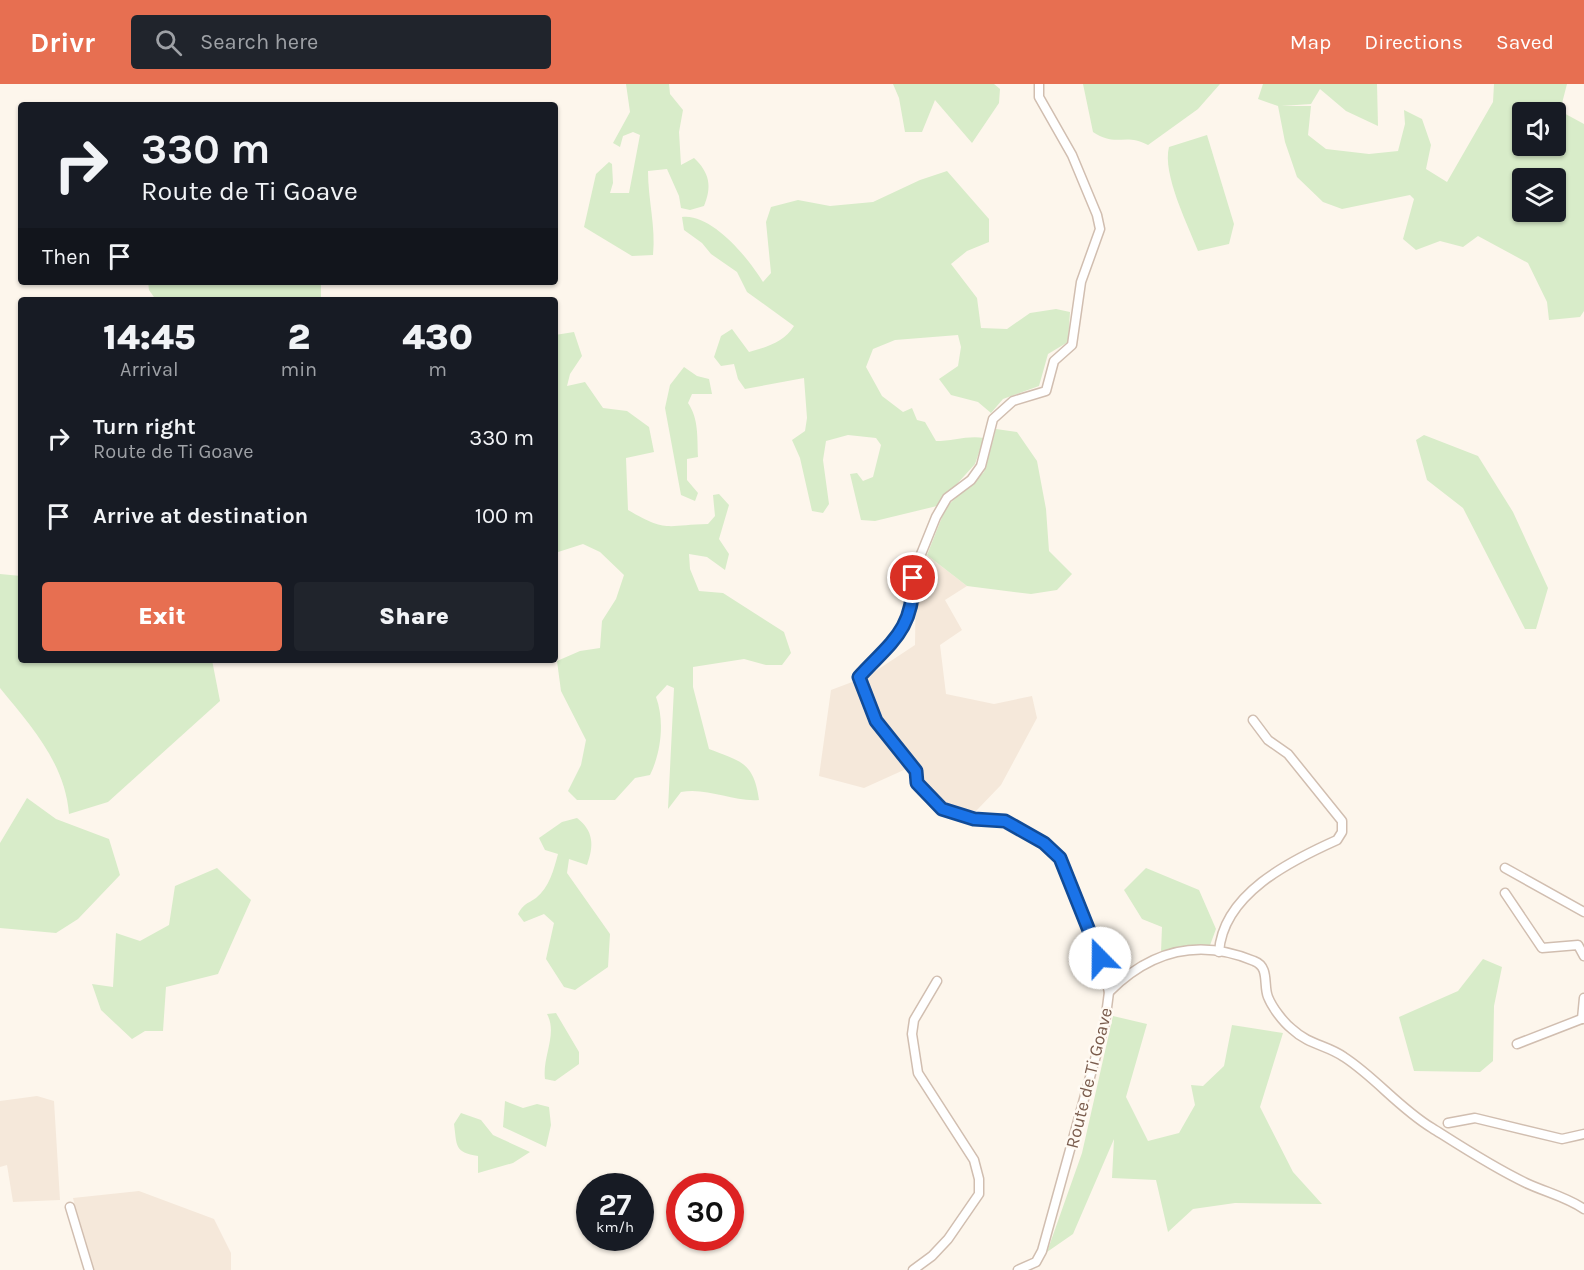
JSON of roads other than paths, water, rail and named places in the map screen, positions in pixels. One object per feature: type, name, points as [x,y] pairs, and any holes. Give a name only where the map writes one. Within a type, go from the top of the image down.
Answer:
[{"type":"street","name":"Route de Ti Goave","points":[[1018,1270],[1036,1262],[1042,1251],[1096,1056],[1109,992],[1100,958],[1060,858],[1044,843],[1005,821],[974,819],[942,809],[917,783],[916,771],[876,721],[859,677],[891,645],[907,621],[914,602],[913,578],[917,559],[947,498],[971,480],[981,466],[993,419],[1013,401],[1046,391],[1054,361],[1072,345],[1081,282],[1100,229],[1097,215],[1072,155],[1039,97],[1039,84]]},
{"type":"street","points":[[1219,952],[1220,935],[1258,884],[1337,840],[1342,832],[1342,821],[1288,754],[1268,740],[1253,720]]},
{"type":"street","points":[[1505,868],[1584,912]]},
{"type":"street","points":[[1505,893],[1542,948],[1578,945],[1584,956]]},
{"type":"street","points":[[1109,992],[1141,965],[1168,953],[1185,949],[1219,952],[1257,961],[1264,973],[1267,996],[1291,1029],[1313,1045],[1343,1056],[1393,1100],[1431,1128],[1525,1182],[1584,1209]]},
{"type":"street","points":[[913,1270],[932,1256],[948,1239],[979,1194],[979,1179],[974,1160],[918,1073],[912,1034],[914,1020],[937,981]]},
{"type":"street","points":[[1517,1044],[1583,1018],[1584,998]]},
{"type":"street","points":[[1448,1123],[1475,1118],[1562,1138],[1584,1134]]},
{"type":"street","points":[[70,1207],[89,1270]]}]
